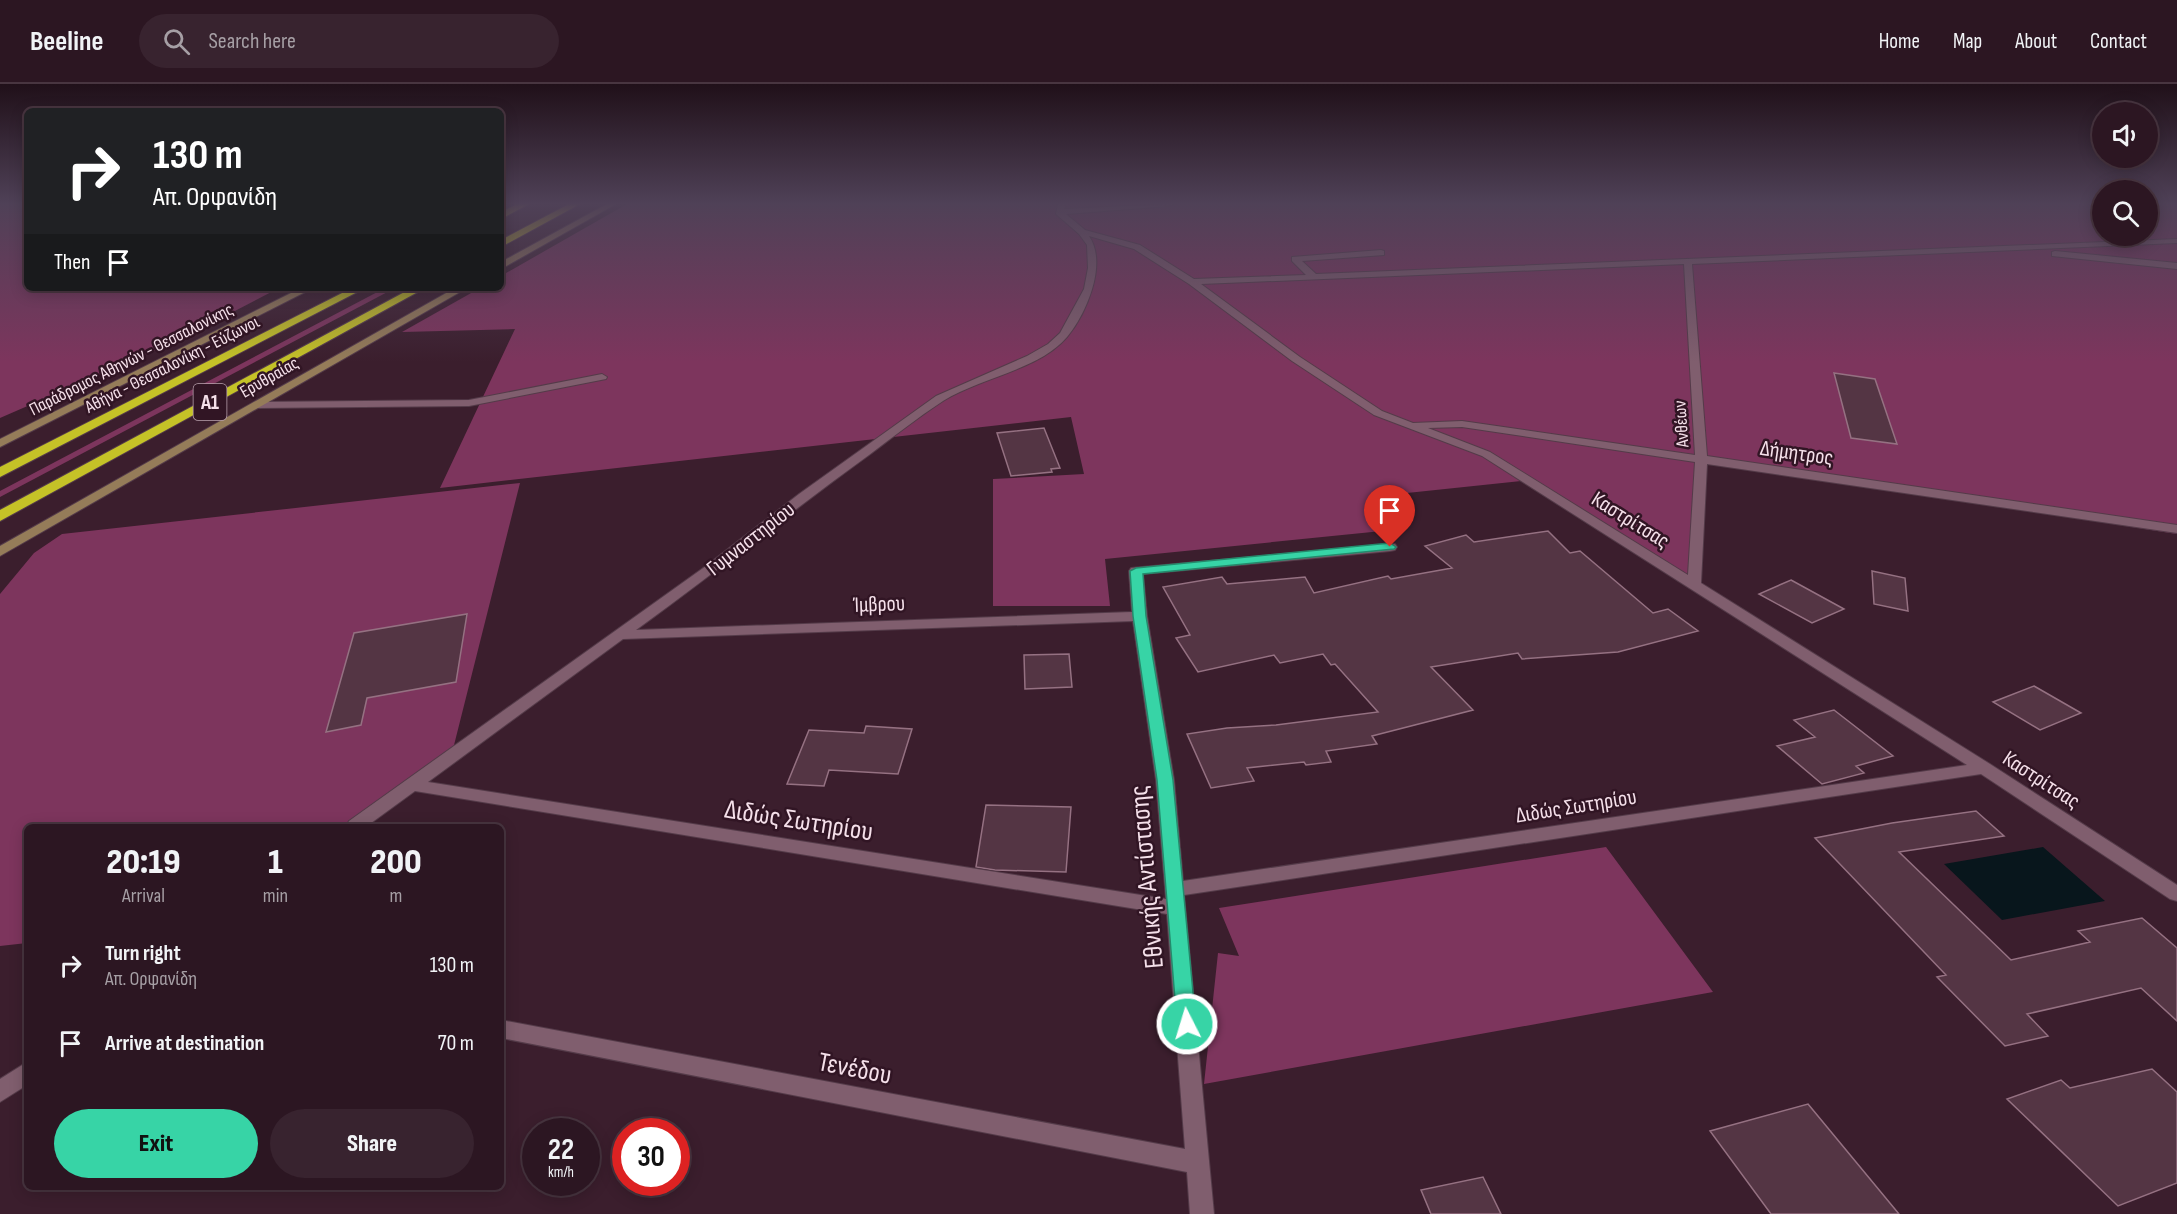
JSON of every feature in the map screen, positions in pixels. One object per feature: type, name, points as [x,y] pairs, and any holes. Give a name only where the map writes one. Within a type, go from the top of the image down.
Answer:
[{"type":"highway","name":"Αθήνα - Θεσσαλονίκη - Εύζωνοι","points":[[0,473],[354,291]]},
{"type":"highway","name":"Α1","points":[[0,516],[414,291]]},
{"type":"main road","points":[[504,264],[518,257]]},
{"type":"main road","name":"Παράδρομος Αθηνών - Θεσσαλονίκης","points":[[0,444],[302,291]]},
{"type":"main road","name":"Ερυθραίας","points":[[0,552],[457,291]]},
{"type":"street","name":"Γυμναστηρίου","points":[[358,824],[620,635],[802,497],[940,398],[1043,352],[1059,340],[1075,318],[1089,289],[1090,257]]},
{"type":"street","name":"Καστρίτσας","points":[[1152,257],[1192,282],[1347,394],[1378,412],[1486,454],[1984,768],[2177,894]]},
{"type":"street","points":[[1313,276],[1295,259],[1327,257]]},
{"type":"street","points":[[1192,282],[1790,257]]},
{"type":"street","points":[[2085,257],[2177,266]]},
{"type":"street","name":"Ανθέων","points":[[1688,261],[1701,459],[1694,585]]},
{"type":"street","points":[[257,405],[469,403],[602,377]]},
{"type":"street","name":"Δήμητρος","points":[[1411,426],[1461,424],[2177,529]]},
{"type":"street","name":"Εθνικής Αντίστασης","points":[[1202,1214],[1165,780],[1140,616],[1136,571],[1390,547]]},
{"type":"street","name":"Ίμβρου","points":[[620,635],[1140,616]]},
{"type":"street","name":"Διδώς Σωτηρίου","points":[[412,785],[1176,899],[1984,768]]},
{"type":"street","name":"Τενέδου","points":[[504,1030],[1198,1163]]},
{"type":"street","points":[[0,1092],[24,1074]]},
{"type":"shaded area","points":[[0,257],[24,257],[24,291],[273,291],[179,340],[0,418]]},
{"type":"shaded area","points":[[535,257],[2177,257],[2177,534],[1700,460],[1692,583],[1531,480],[1369,497],[1392,530],[1105,559],[1110,606],[993,606],[993,479],[1084,474],[1071,417],[440,488],[515,329],[402,332],[475,291],[504,291],[504,274]]},
{"type":"shaded area","points":[[379,291],[389,291],[0,497],[0,491]]},
{"type":"shaded area","points":[[520,483],[449,765],[368,824],[24,824],[24,943],[0,946],[0,594],[34,553],[62,534]]},
{"type":"shaded area","points":[[1606,847],[1713,992],[1204,1084],[1218,953],[1239,956],[1219,908]]},
{"type":"shaded area","points":[[2043,847],[2105,901],[2002,920],[1944,864]]},
{"type":"building","points":[[1834,373],[1875,379],[1897,444],[1851,438]]},
{"type":"building","points":[[1044,428],[1060,468],[1051,469],[1052,472],[1011,476],[997,433]]},
{"type":"building","points":[[1548,531],[1570,553],[1580,551],[1653,613],[1668,609],[1698,631],[1618,652],[1522,659],[1518,653],[1431,667],[1473,710],[1372,736],[1377,744],[1326,751],[1331,762],[1306,765],[1304,762],[1247,768],[1254,781],[1211,788],[1187,734],[1378,712],[1335,664],[1331,665],[1323,654],[1280,663],[1274,655],[1198,672],[1176,638],[1190,635],[1163,587],[1222,577],[1227,584],[1305,577],[1314,593],[1388,576],[1391,579],[1452,568],[1425,546],[1466,535],[1474,542]]},
{"type":"building","points":[[1872,571],[1905,578],[1908,611],[1874,604]]},
{"type":"building","points":[[1791,580],[1844,609],[1812,623],[1759,594]]},
{"type":"building","points":[[467,614],[456,682],[367,698],[361,725],[326,732],[354,633]]},
{"type":"building","points":[[1069,654],[1072,687],[1025,689],[1024,655]]},
{"type":"building","points":[[2034,686],[2081,713],[2040,730],[1993,702]]},
{"type":"building","points":[[1834,710],[1893,756],[1856,766],[1864,773],[1822,784],[1777,746],[1815,737],[1794,720]]},
{"type":"building","points":[[866,726],[912,729],[898,774],[829,770],[824,786],[787,784],[809,730],[864,733]]},
{"type":"building","points":[[986,805],[1071,807],[1066,872],[995,870],[976,867]]},
{"type":"building","points":[[1976,811],[2004,836],[1899,852],[2011,960],[2090,942],[2078,931],[2142,918],[2177,948],[2177,1021],[2141,988],[2027,1014],[2048,1036],[2005,1046],[1937,977],[1946,975],[1815,838],[1892,823]]},
{"type":"building","points":[[2152,1069],[2177,1092],[2177,1183],[2118,1206],[2007,1099],[2061,1080],[2070,1088]]},
{"type":"building","points":[[1808,1104],[1899,1214],[1771,1214],[1710,1131]]},
{"type":"building","points":[[1483,1177],[1501,1214],[1431,1214],[1421,1190]]},
{"type":"route","points":[[1187,1024],[1165,780],[1140,616],[1136,571],[1390,547]]}]
